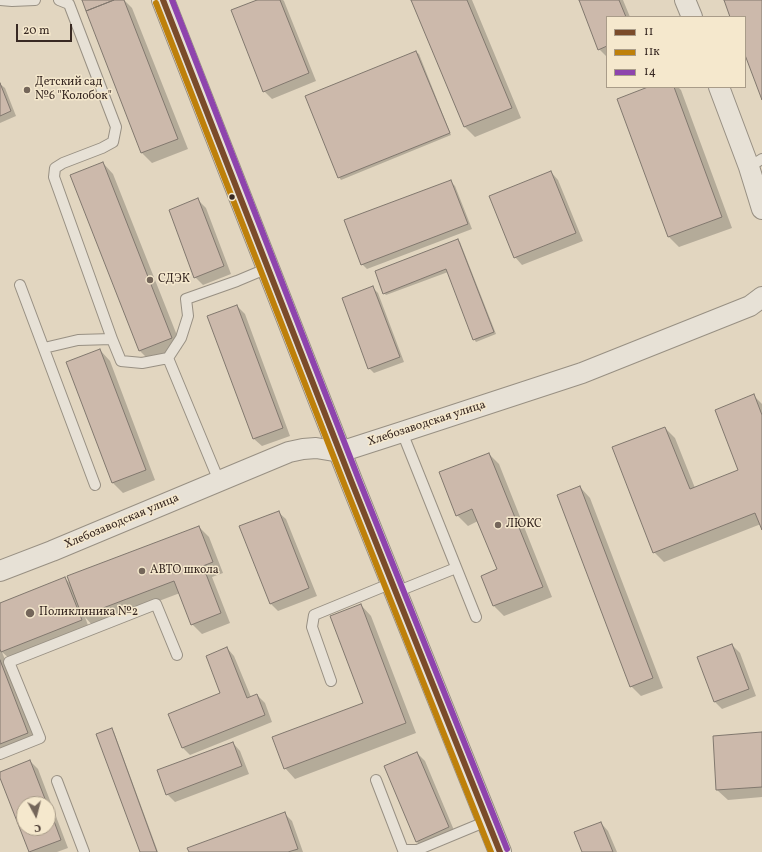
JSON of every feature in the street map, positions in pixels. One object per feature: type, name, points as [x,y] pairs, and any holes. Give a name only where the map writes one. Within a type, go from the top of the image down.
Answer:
[{"type":"street","points":[[163,0],[340,452],[487,821],[497,851]]},
{"type":"street","points":[[686,0],[692,16]]},
{"type":"street","points":[[719,88],[755,163],[762,208]]},
{"type":"street","name":"Хлебозаводская улица","points":[[0,571],[52,551],[289,452],[316,448],[340,452],[402,432],[582,372],[750,306],[762,297]]},
{"type":"lane","points":[[0,0],[35,0]]},
{"type":"lane","points":[[59,0],[69,4],[116,127],[113,142],[102,148],[63,163],[55,168],[54,178],[121,361],[142,363],[168,358],[182,338],[188,316],[186,299],[268,268]]},
{"type":"lane","points":[[20,285],[95,485]]},
{"type":"lane","points":[[44,348],[78,340],[112,339]]},
{"type":"lane","points":[[168,358],[219,481]]},
{"type":"lane","points":[[402,432],[476,617]]},
{"type":"lane","points":[[331,681],[312,627],[314,615],[394,587],[456,568]]},
{"type":"lane","points":[[0,754],[40,738],[9,662],[156,604],[177,655]]},
{"type":"lane","points":[[376,780],[403,850],[417,850],[487,821]]},
{"type":"lane","points":[[57,781],[84,852]]},
{"type":"building","points":[[82,0],[114,0],[86,11]]},
{"type":"building","points":[[114,0],[124,0],[178,139],[141,153],[86,11]]},
{"type":"building","points":[[257,0],[280,0],[309,73],[263,92],[231,10]]},
{"type":"building","points":[[411,0],[467,0],[512,108],[464,127]]},
{"type":"building","points":[[579,0],[619,0],[626,16],[606,16],[606,46],[598,50]]},
{"type":"building","points":[[724,0],[762,0],[762,100],[746,58],[746,16],[730,16]]},
{"type":"building","points":[[416,51],[450,133],[338,178],[305,96]]},
{"type":"building","points":[[0,83],[11,111],[0,116]]},
{"type":"building","points":[[645,88],[674,88],[722,217],[668,237],[617,99]]},
{"type":"building","points":[[103,162],[172,338],[139,351],[70,175]]},
{"type":"building","points":[[551,171],[576,233],[514,258],[489,196]]},
{"type":"building","points":[[451,180],[468,224],[361,265],[344,220]]},
{"type":"building","points":[[198,198],[224,266],[194,278],[169,210]]},
{"type":"building","points":[[458,239],[494,332],[473,340],[446,269],[383,294],[375,271]]},
{"type":"building","points":[[373,286],[400,357],[368,369],[342,298]]},
{"type":"building","points":[[237,305],[283,428],[253,439],[207,316]]},
{"type":"building","points":[[100,349],[146,470],[112,483],[66,362]]},
{"type":"building","points":[[754,394],[762,415],[762,530],[755,513],[653,553],[612,447],[665,427],[690,489],[738,470],[715,410]]},
{"type":"building","name":"ЛЮКС","points":[[489,453],[543,587],[493,606],[481,576],[497,569],[472,509],[456,516],[439,472]]},
{"type":"building","points":[[580,486],[653,678],[630,687],[557,495]]},
{"type":"building","points":[[279,511],[309,588],[270,604],[239,526]]},
{"type":"building","name":"АВТО школа","points":[[199,526],[213,562],[203,566],[221,613],[191,625],[174,581],[82,616],[67,576]]},
{"type":"building","points":[[65,577],[82,620],[1,652],[0,603]]},
{"type":"building","points":[[361,604],[406,723],[284,769],[272,737],[363,703],[330,616]]},
{"type":"building","points":[[732,644],[749,689],[714,702],[697,657]]},
{"type":"building","points":[[227,647],[247,698],[257,694],[265,715],[182,748],[168,714],[220,693],[206,656]]},
{"type":"building","points":[[0,660],[28,733],[0,744]]},
{"type":"building","points":[[112,728],[157,852],[140,852],[96,734]]},
{"type":"building","points":[[762,732],[762,787],[716,790],[713,736]]},
{"type":"building","points":[[233,742],[242,766],[166,795],[157,770]]},
{"type":"building","points":[[417,752],[449,827],[416,842],[384,766]]},
{"type":"building","points":[[30,760],[44,796],[16,796],[16,819],[0,778],[0,772]]},
{"type":"building","points":[[285,812],[298,849],[288,852],[189,852],[187,848]]},
{"type":"building","points":[[601,822],[613,852],[582,852],[574,832]]},
{"type":"building","points":[[56,827],[61,840],[29,852],[23,836],[56,836]]},
{"type":"transit line","name":"11","points":[[163,0],[352,483],[500,852]]},
{"type":"transit line","name":"14","points":[[172,0],[359,480],[507,849]]},
{"type":"transit line","name":"11к","points":[[156,3],[345,486],[491,852]]},
{"type":"place","name":"Детский сад №6 \"Колобок\"","points":[[27,90]]},
{"type":"place","name":"СДЭК","points":[[150,280]]},
{"type":"place","name":"ЛЮКС","points":[[498,525]]},
{"type":"place","name":"АВТО школа","points":[[142,571]]},
{"type":"place","name":"Поликлиника №2","points":[[30,613]]}]
